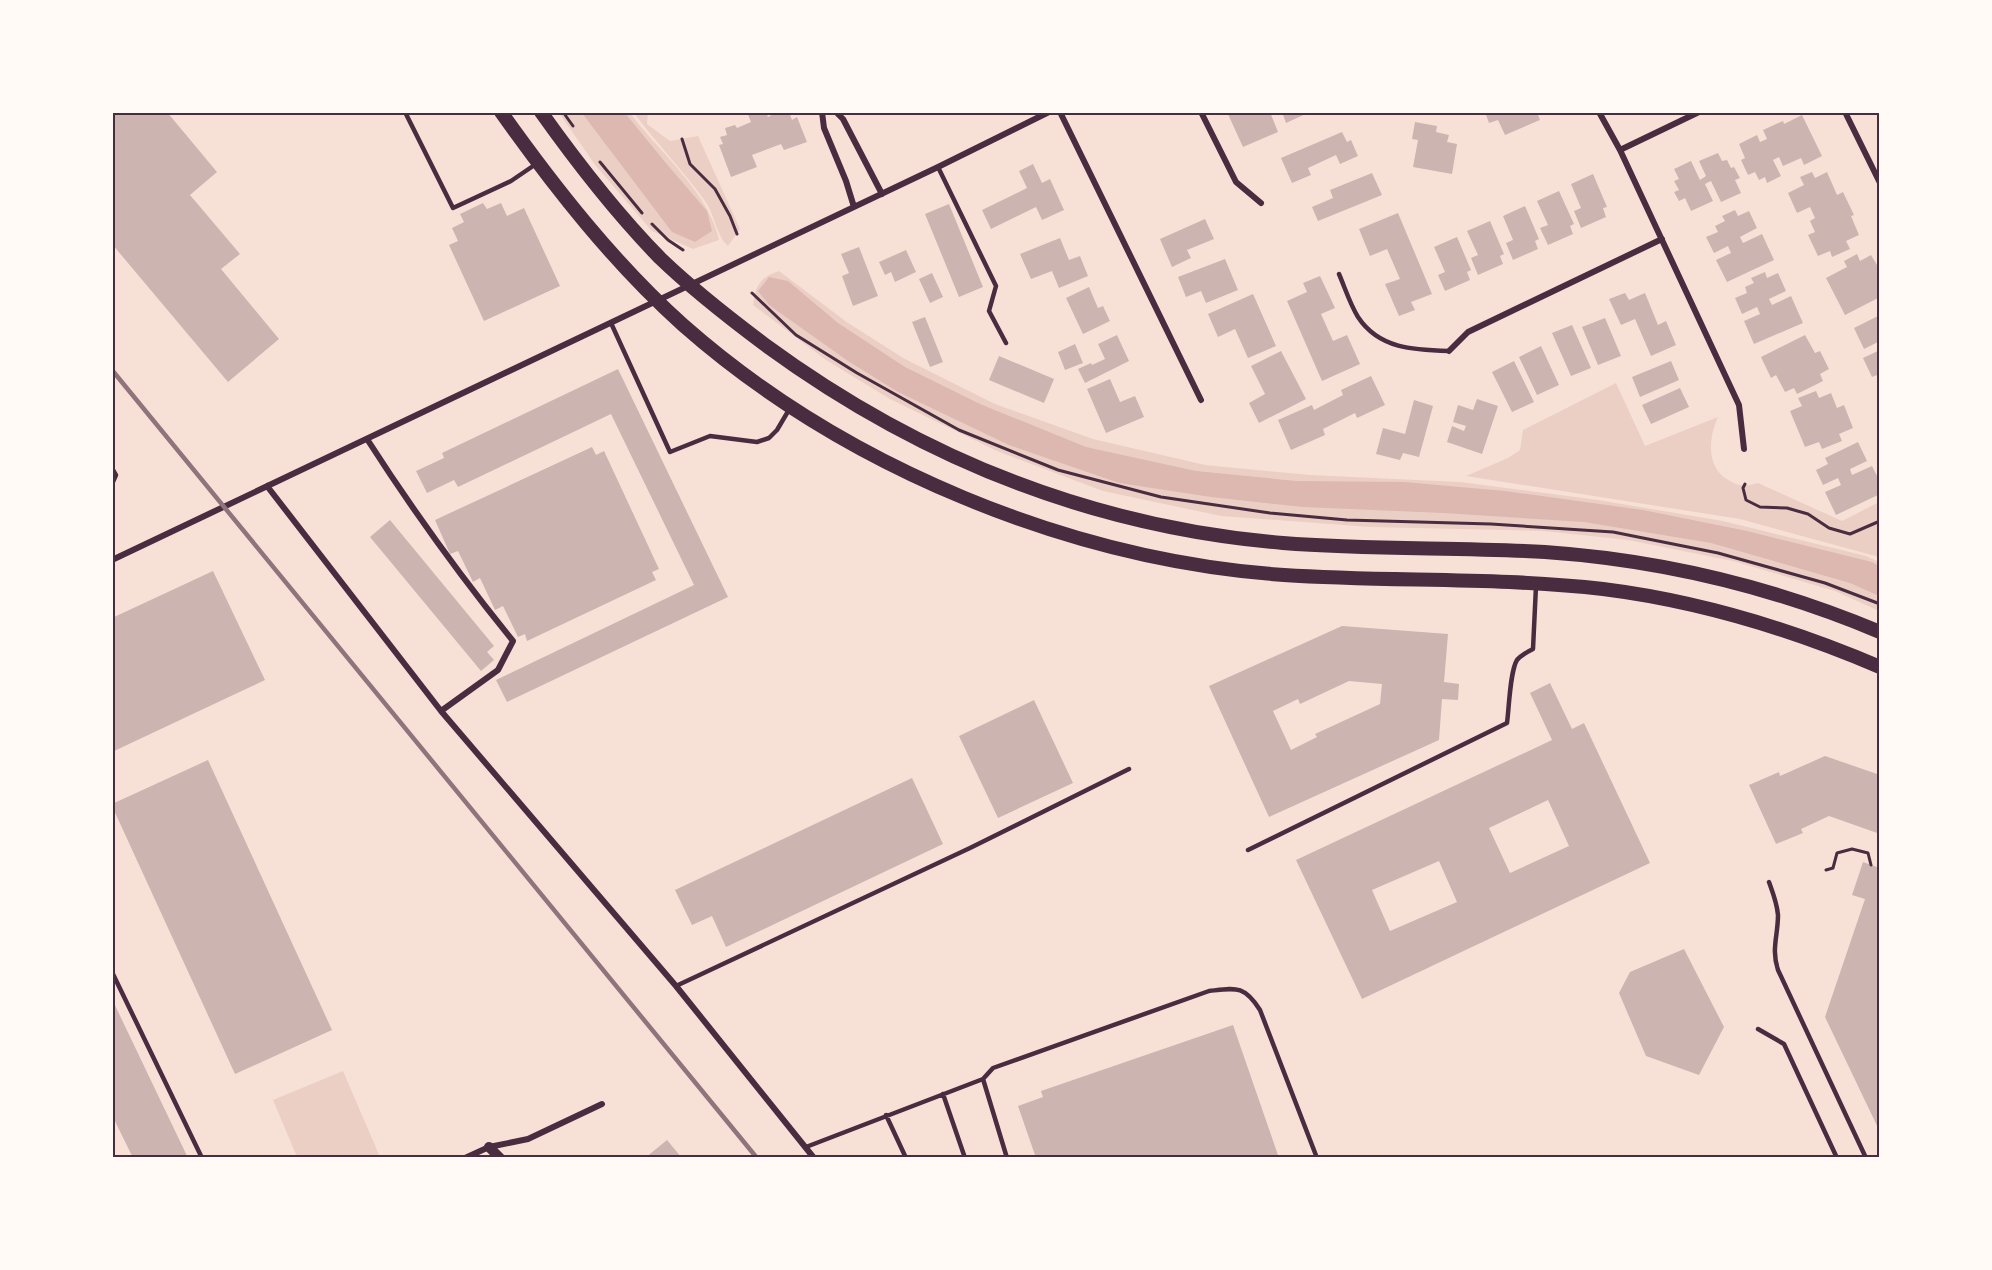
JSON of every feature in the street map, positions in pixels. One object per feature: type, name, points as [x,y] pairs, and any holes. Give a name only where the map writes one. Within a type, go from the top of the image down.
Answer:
[{"type":"main road","points":[[501,112],[538,163],[601,239],[658,300],[712,349],[791,406],[834,433],[891,464],[1010,515],[1080,538],[1147,555],[1213,567],[1280,574],[1536,583],[1664,599],[1774,627],[1827,644],[1880,667]]},
{"type":"main road","points":[[542,112],[596,186],[632,228],[663,260],[748,332],[790,363],[879,420],[970,465],[1086,507],[1152,524],[1215,535],[1281,542],[1546,552],[1629,561],[1728,580],[1827,611],[1880,632]]},
{"type":"street","points":[[822,112],[824,128],[854,207]]},
{"type":"street","points":[[836,112],[843,119],[882,194]]},
{"type":"street","points":[[112,560],[939,167],[1049,112]]},
{"type":"street","points":[[1060,112],[1201,400]]},
{"type":"street","points":[[1202,112],[1236,182],[1261,203]]},
{"type":"street","points":[[1599,112],[1620,150],[1740,405],[1744,450]]},
{"type":"street","points":[[1620,150],[1699,112]]},
{"type":"street","points":[[1845,112],[1880,183]]},
{"type":"street","points":[[1449,351],[1468,332],[1662,239]]},
{"type":"street","points":[[367,439],[418,516],[478,599],[513,641],[498,670],[441,711]]},
{"type":"street","points":[[267,486],[441,711],[676,986],[814,1158]]},
{"type":"street","points":[[465,1158],[489,1146],[528,1138],[602,1104]]},
{"type":"street","points":[[489,1146],[500,1158]]},
{"type":"lane","points":[[405,112],[453,208],[511,181],[538,163]]},
{"type":"lane","points":[[939,167],[996,286],[989,311],[1006,343]]},
{"type":"lane","points":[[1339,274],[1358,317],[1379,339],[1414,350],[1449,351]]},
{"type":"lane","points":[[611,323],[670,452],[710,436],[757,442],[769,438],[777,430],[791,406]]},
{"type":"lane","points":[[112,468],[116,475],[112,484]]},
{"type":"lane","points":[[1248,850],[1507,723],[1516,661],[1533,649],[1536,583]]},
{"type":"lane","points":[[676,986],[970,848],[1129,769]]},
{"type":"lane","points":[[1769,882],[1776,901],[1778,917],[1774,957],[1778,969],[1866,1158]]},
{"type":"lane","points":[[112,972],[202,1158]]},
{"type":"lane","points":[[806,1148],[983,1079],[993,1068],[1209,991],[1231,988],[1243,991],[1252,997],[1260,1010],[1317,1158]]},
{"type":"lane","points":[[1758,1029],[1784,1044],[1837,1158]]},
{"type":"lane","points":[[983,1079],[1007,1158]]},
{"type":"lane","points":[[943,1094],[965,1158]]},
{"type":"lane","points":[[886,1115],[906,1158]]},
{"type":"path","points":[[563,112],[576,130]]},
{"type":"path","points":[[682,139],[690,164],[715,189],[737,234]]},
{"type":"path","points":[[596,157],[647,219],[668,240],[683,250]]},
{"type":"path","points":[[752,293],[796,335],[857,373],[958,430],[1058,470],[1161,497],[1270,513],[1347,520],[1491,524],[1613,532],[1718,552],[1825,583],[1880,604]]},
{"type":"path","points":[[1745,484],[1743,488],[1746,500],[1760,507],[1787,508],[1808,514],[1829,528],[1850,534],[1880,521]]},
{"type":"path","points":[[1826,870],[1833,868],[1837,853],[1852,849],[1869,853],[1871,865]]},
{"type":"shaded area","points":[[559,113],[630,113],[694,189],[705,205],[719,240],[693,249],[652,231],[596,166]]},
{"type":"shaded area","points":[[582,113],[625,113],[707,211],[712,231],[695,242],[672,232]]},
{"type":"shaded area","points":[[634,113],[648,113],[647,124],[670,141],[698,136],[740,229],[728,246],[705,201]]},
{"type":"shaded area","points":[[779,271],[848,323],[905,359],[995,404],[1093,439],[1205,465],[1310,475],[1460,482],[1598,500],[1723,521],[1866,556],[1879,562],[1879,611],[1835,591],[1733,561],[1628,540],[1544,531],[1370,527],[1221,516],[1103,491],[997,451],[890,399],[826,360],[753,305],[760,283],[767,276]]},
{"type":"shaded area","points":[[769,277],[788,281],[838,323],[905,367],[980,404],[1086,447],[1196,471],[1296,481],[1404,482],[1505,491],[1643,510],[1747,531],[1872,562],[1879,566],[1879,596],[1850,583],[1711,543],[1584,522],[1303,507],[1211,497],[1119,483],[1009,445],[898,392],[848,361],[769,305],[758,291]]},
{"type":"shaded area","points":[[1616,383],[1645,446],[1718,417],[1712,435],[1711,453],[1722,476],[1734,483],[1750,485],[1758,483],[1842,521],[1879,502],[1879,557],[1740,519],[1466,476],[1508,458],[1520,450],[1523,430]]},
{"type":"shaded area","points":[[343,1071],[380,1157],[297,1157],[273,1100]]},
{"type":"building","points":[[112,112],[167,112],[217,172],[190,195],[240,254],[221,269],[279,339],[228,382],[112,244]]},
{"type":"building","points":[[747,112],[766,112],[768,117],[777,112],[789,112],[792,120],[797,117],[807,142],[784,150],[781,144],[752,155],[757,167],[731,177],[719,145],[723,144],[720,137],[727,135],[725,128],[735,125],[737,128],[751,122]]},
{"type":"building","points":[[1227,112],[1270,112],[1278,132],[1243,147]]},
{"type":"building","points":[[1282,112],[1310,112],[1286,123]]},
{"type":"building","points":[[1485,112],[1537,112],[1540,120],[1505,135],[1498,120],[1489,123]]},
{"type":"building","points":[[1802,115],[1822,156],[1804,165],[1801,158],[1783,166],[1779,157],[1773,160],[1781,176],[1767,183],[1765,177],[1759,180],[1755,172],[1748,175],[1741,160],[1745,158],[1739,144],[1757,135],[1760,142],[1767,139],[1763,130],[1783,121],[1784,124]]},
{"type":"building","points":[[1415,122],[1437,126],[1436,132],[1449,135],[1447,142],[1457,144],[1452,174],[1413,167],[1418,140],[1412,139]]},
{"type":"building","points":[[1342,132],[1347,142],[1351,140],[1358,156],[1340,164],[1336,155],[1308,168],[1311,175],[1292,183],[1281,158]]},
{"type":"building","points":[[1718,153],[1722,161],[1727,160],[1731,168],[1734,167],[1740,178],[1735,180],[1741,193],[1721,202],[1711,181],[1705,184],[1713,201],[1691,211],[1685,198],[1679,201],[1674,192],[1679,190],[1674,181],[1679,179],[1674,169],[1691,161],[1700,180],[1706,176],[1699,161]]},
{"type":"building","points":[[1033,164],[1042,183],[1050,179],[1064,210],[1042,220],[1036,207],[991,229],[982,210],[1027,188],[1019,171]]},
{"type":"building","points":[[1812,172],[1815,178],[1827,172],[1837,195],[1843,192],[1854,215],[1851,216],[1859,235],[1846,241],[1850,249],[1832,257],[1830,251],[1818,256],[1808,235],[1815,232],[1810,221],[1815,218],[1810,207],[1797,213],[1788,193],[1804,185],[1800,177]]},
{"type":"building","points":[[1372,173],[1382,195],[1318,221],[1312,207],[1333,198],[1330,190]]},
{"type":"building","points":[[1593,174],[1607,207],[1603,208],[1606,217],[1581,228],[1574,211],[1581,208],[1571,184]]},
{"type":"building","points":[[1559,191],[1574,224],[1570,226],[1573,234],[1548,245],[1540,228],[1548,225],[1537,201]]},
{"type":"building","points":[[483,203],[487,209],[501,203],[507,216],[524,208],[560,286],[484,321],[449,245],[458,241],[452,228],[464,222],[460,214]]},
{"type":"building","points":[[949,204],[983,287],[959,297],[925,214]]},
{"type":"building","points":[[1525,206],[1539,239],[1535,241],[1538,249],[1513,260],[1506,243],[1513,240],[1503,216]]},
{"type":"building","points":[[1735,210],[1738,216],[1749,211],[1757,228],[1740,237],[1743,243],[1762,234],[1774,260],[1727,282],[1716,260],[1731,253],[1728,246],[1714,253],[1706,237],[1718,232],[1715,226],[1725,221],[1722,216]]},
{"type":"building","points":[[1398,213],[1432,294],[1411,302],[1415,310],[1399,316],[1385,284],[1400,279],[1387,249],[1370,256],[1359,229]]},
{"type":"building","points":[[1205,219],[1214,239],[1187,250],[1191,258],[1172,267],[1160,239]]},
{"type":"building","points":[[1490,221],[1504,254],[1500,256],[1503,264],[1478,275],[1471,258],[1478,255],[1467,231]]},
{"type":"building","points":[[1457,237],[1471,270],[1467,272],[1470,280],[1445,291],[1438,275],[1445,272],[1434,247]]},
{"type":"building","points":[[1060,238],[1069,260],[1080,256],[1088,276],[1059,288],[1052,271],[1031,279],[1020,254]]},
{"type":"building","points":[[859,247],[878,296],[853,306],[842,276],[849,273],[841,254]]},
{"type":"building","points":[[906,250],[916,272],[895,282],[891,272],[885,275],[879,262]]},
{"type":"building","points":[[1857,254],[1860,261],[1871,255],[1880,270],[1880,276],[1877,277],[1880,282],[1880,297],[1845,315],[1826,278],[1847,267],[1844,261]]},
{"type":"building","points":[[1225,259],[1238,290],[1206,303],[1201,291],[1186,297],[1178,277]]},
{"type":"building","points":[[1765,272],[1767,278],[1778,273],[1786,291],[1769,299],[1772,305],[1791,296],[1803,323],[1754,344],[1744,321],[1760,314],[1757,307],[1742,314],[1735,298],[1747,293],[1745,287],[1754,283],[1751,278]]},
{"type":"building","points":[[932,273],[943,297],[930,303],[919,279]]},
{"type":"building","points":[[1320,276],[1335,308],[1321,314],[1333,341],[1347,335],[1360,364],[1322,381],[1287,301],[1307,292],[1303,283]]},
{"type":"building","points":[[1089,287],[1098,308],[1103,306],[1110,321],[1083,334],[1066,298]]},
{"type":"building","points":[[1625,293],[1629,300],[1645,293],[1658,325],[1666,321],[1676,345],[1651,356],[1635,319],[1621,325],[1609,299]]},
{"type":"building","points":[[1253,294],[1276,346],[1248,358],[1235,329],[1218,337],[1208,314]]},
{"type":"building","points":[[1880,315],[1880,341],[1864,349],[1854,328]]},
{"type":"building","points":[[925,317],[943,362],[930,367],[912,322]]},
{"type":"building","points":[[1605,318],[1621,356],[1598,365],[1582,327]]},
{"type":"building","points":[[1572,325],[1591,368],[1571,376],[1552,333]]},
{"type":"building","points":[[1117,335],[1129,361],[1085,383],[1078,369],[1105,359],[1098,344]]},
{"type":"building","points":[[1805,335],[1815,353],[1820,351],[1829,369],[1820,374],[1823,381],[1797,394],[1794,388],[1785,392],[1776,375],[1771,378],[1761,357]]},
{"type":"building","points":[[1075,344],[1083,363],[1065,370],[1058,352]]},
{"type":"building","points":[[1541,346],[1559,385],[1537,395],[1519,357]]},
{"type":"building","points":[[1880,350],[1880,374],[1872,377],[1863,358]]},
{"type":"building","points":[[1281,351],[1306,399],[1259,423],[1249,403],[1265,394],[1251,366]]},
{"type":"building","points":[[999,356],[1054,379],[1044,403],[989,380]]},
{"type":"building","points":[[1514,361],[1534,402],[1512,412],[1492,372]]},
{"type":"building","points":[[1671,361],[1679,380],[1640,397],[1632,377]]},
{"type":"building","points":[[618,369],[728,597],[507,702],[496,680],[694,585],[611,414],[458,487],[454,480],[427,493],[416,471],[444,458],[442,453]]},
{"type":"building","points":[[1371,376],[1385,405],[1357,418],[1355,413],[1323,429],[1325,435],[1291,450],[1278,420],[1312,405],[1314,410],[1343,395],[1341,390]]},
{"type":"building","points":[[1110,379],[1120,402],[1135,396],[1144,417],[1106,433],[1087,389]]},
{"type":"building","points":[[1680,388],[1689,407],[1651,424],[1642,405]]},
{"type":"building","points":[[1816,391],[1819,398],[1831,393],[1837,408],[1844,405],[1853,428],[1839,434],[1842,441],[1822,449],[1819,442],[1805,447],[1790,411],[1802,406],[1798,398]]},
{"type":"building","points":[[1477,399],[1498,406],[1482,454],[1447,442],[1452,426],[1464,431],[1466,426],[1453,422],[1458,405],[1473,410]]},
{"type":"building","points":[[1414,400],[1433,406],[1419,457],[1403,453],[1400,460],[1376,454],[1383,428],[1405,434]]},
{"type":"building","points":[[1858,442],[1867,461],[1850,469],[1852,475],[1872,466],[1880,482],[1880,494],[1836,515],[1825,492],[1841,485],[1838,478],[1823,485],[1816,470],[1828,464],[1825,458]]},
{"type":"building","points":[[592,447],[596,455],[604,451],[659,569],[652,572],[656,580],[527,641],[525,634],[518,637],[503,606],[495,610],[480,578],[473,582],[458,551],[450,554],[435,520]]},
{"type":"building","points":[[390,520],[494,646],[487,652],[494,660],[481,671],[370,537]]},
{"type":"building","points":[[213,571],[265,680],[112,752],[112,618]]},
{"type":"building","points":[[1342,626],[1448,634],[1444,682],[1459,684],[1458,700],[1442,699],[1439,740],[1269,817],[1209,686]],"holes":[[[1349,681],[1382,684],[1380,704],[1315,734],[1317,737],[1291,750],[1273,711],[1298,699],[1300,704]]]},
{"type":"building","points":[[1550,683],[1572,729],[1584,723],[1650,863],[1362,999],[1296,860],[1552,740],[1530,693]],"holes":[[[1548,800],[1569,846],[1510,873],[1489,828]],[[1439,861],[1457,902],[1390,931],[1372,890]]]},
{"type":"building","points":[[1034,700],[1073,783],[998,818],[959,736]]},
{"type":"building","points":[[1825,756],[1880,775],[1880,834],[1829,816],[1801,829],[1803,833],[1776,844],[1749,785],[1779,772],[1780,776]]},
{"type":"building","points":[[208,760],[332,1030],[235,1074],[112,806],[112,804]]},
{"type":"building","points":[[912,778],[943,844],[726,947],[712,916],[692,925],[675,890]]},
{"type":"building","points":[[1863,862],[1880,868],[1880,1132],[1825,1017],[1865,899],[1852,895]]},
{"type":"building","points":[[1684,949],[1724,1027],[1699,1075],[1646,1056],[1619,993],[1630,972]]},
{"type":"building","points":[[112,999],[188,1158],[133,1158],[112,1115]]},
{"type":"building","points":[[1233,1025],[1279,1158],[1036,1158],[1018,1106],[1043,1097],[1041,1091]]},
{"type":"building","points":[[667,1140],[682,1158],[645,1158]]},
{"type":"railway","points":[[112,370],[757,1158]]}]
